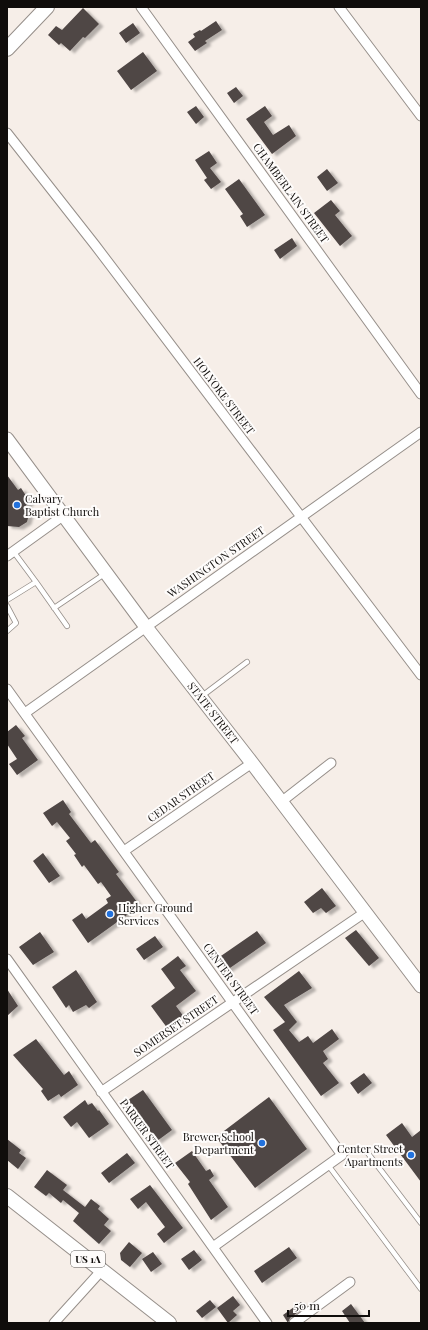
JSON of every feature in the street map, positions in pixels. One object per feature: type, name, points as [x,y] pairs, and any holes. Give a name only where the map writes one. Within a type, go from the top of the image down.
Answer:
[{"type":"main road","points":[[7,49],[47,7]]},
{"type":"main road","name":"STATE STREET","points":[[7,439],[146,627],[252,763],[364,913],[421,986]]},
{"type":"main road","name":"US 1A","points":[[7,1196],[169,1323]]},
{"type":"street","name":"CHAMBERLAIN STREET","points":[[141,7],[421,394]]},
{"type":"street","points":[[339,7],[421,116]]},
{"type":"street","name":"HOLYOKE STREET","points":[[7,133],[95,245],[421,675]]},
{"type":"street","name":"WASHINGTON STREET","points":[[24,713],[421,432]]},
{"type":"street","points":[[10,554],[64,515]]},
{"type":"street","name":"CENTER STREET","points":[[7,689],[342,1155]]},
{"type":"street","name":"CEDAR STREET","points":[[124,851],[252,763]]},
{"type":"street","points":[[281,802],[331,763]]},
{"type":"street","name":"SOMERSET STREET","points":[[101,1092],[364,913]]},
{"type":"street","name":"PARKER STREET","points":[[7,959],[267,1323]]},
{"type":"street","points":[[213,1247],[342,1155]]},
{"type":"street","points":[[54,1323],[102,1270]]},
{"type":"street","points":[[294,1323],[350,1282]]},
{"type":"lane","points":[[10,554],[36,582],[67,626]]},
{"type":"lane","points":[[54,608],[106,573]]},
{"type":"lane","points":[[7,600],[36,582]]},
{"type":"lane","points":[[7,606],[16,623],[7,631]]},
{"type":"lane","points":[[201,697],[247,662]]},
{"type":"lane","points":[[342,1155],[353,1148],[367,1152],[421,1223]]},
{"type":"lane","points":[[328,1165],[421,1289]]},
{"type":"building","points":[[83,8],[99,24],[85,38],[83,37],[70,51],[61,43],[59,45],[48,35],[56,26],[62,30]]},
{"type":"building","points":[[216,21],[222,30],[205,41],[207,43],[195,51],[188,42],[195,37],[193,34],[200,30],[201,31]]},
{"type":"building","points":[[133,23],[140,33],[126,43],[119,33]]},
{"type":"building","points":[[143,52],[157,71],[131,90],[117,71]]},
{"type":"building","points":[[236,87],[243,96],[234,103],[227,93]]},
{"type":"building","points":[[196,106],[204,117],[196,124],[187,112]]},
{"type":"building","points":[[265,106],[272,116],[264,122],[273,135],[289,125],[296,136],[272,154],[246,119]]},
{"type":"building","points":[[209,151],[217,163],[210,168],[221,182],[211,189],[204,180],[207,178],[195,160]]},
{"type":"building","points":[[327,169],[338,183],[327,191],[317,177]]},
{"type":"building","points":[[239,179],[265,215],[247,227],[240,216],[243,214],[225,189]]},
{"type":"building","points":[[331,200],[340,211],[335,215],[352,236],[340,246],[314,213]]},
{"type":"building","points":[[292,238],[297,246],[280,259],[274,250]]},
{"type":"building","name":"Calvary Baptist Church","points":[[7,475],[18,490],[21,488],[30,502],[24,507],[29,514],[27,522],[19,527],[7,526]]},
{"type":"building","points":[[16,725],[25,736],[22,738],[38,760],[17,775],[9,764],[17,759],[7,744],[7,732]]},
{"type":"building","points":[[63,800],[71,812],[69,814],[91,843],[95,840],[119,872],[116,874],[137,902],[124,911],[127,915],[88,943],[72,920],[82,913],[86,919],[108,903],[106,899],[111,896],[101,882],[98,884],[84,865],[82,867],[74,855],[76,854],[66,841],[70,838],[57,822],[52,826],[43,813]]},
{"type":"building","points":[[43,853],[60,876],[49,883],[33,861]]},
{"type":"building","points":[[322,888],[336,906],[326,913],[321,908],[313,913],[304,902]]},
{"type":"building","points":[[356,930],[379,958],[369,966],[345,938]]},
{"type":"building","points":[[257,931],[266,943],[227,970],[218,958]]},
{"type":"building","points":[[40,932],[54,952],[33,965],[19,947]]},
{"type":"building","points":[[155,936],[163,947],[144,960],[136,949]]},
{"type":"building","points":[[178,956],[186,966],[180,970],[196,991],[176,1006],[184,1017],[168,1029],[151,1006],[175,988],[161,969]]},
{"type":"building","points":[[76,970],[97,1002],[89,1008],[86,1005],[73,1012],[69,1005],[66,1008],[52,987]]},
{"type":"building","points":[[299,971],[312,988],[284,1005],[297,1022],[289,1030],[299,1042],[308,1036],[313,1043],[332,1029],[339,1039],[323,1051],[328,1059],[323,1063],[339,1083],[321,1096],[273,1030],[285,1022],[264,997]]},
{"type":"building","points":[[7,989],[18,1006],[7,1016]]},
{"type":"building","points":[[36,1039],[64,1075],[69,1071],[78,1085],[61,1097],[59,1094],[48,1101],[41,1091],[43,1089],[13,1055]]},
{"type":"building","points":[[364,1073],[372,1083],[358,1094],[350,1083]]},
{"type":"building","points":[[143,1090],[172,1130],[157,1141],[128,1100]]},
{"type":"building","name":"Brewer School Department","points":[[269,1097],[307,1149],[255,1188],[216,1137]]},
{"type":"building","points":[[85,1100],[88,1105],[92,1103],[98,1111],[99,1110],[109,1124],[89,1138],[77,1122],[71,1127],[63,1117]]},
{"type":"building","name":"Center Street Apartments","points":[[402,1123],[412,1137],[421,1130],[421,1182],[386,1135]]},
{"type":"building","points":[[7,1139],[21,1150],[19,1153],[26,1158],[18,1169],[7,1160]]},
{"type":"building","points":[[192,1151],[206,1171],[210,1169],[214,1176],[209,1180],[228,1207],[211,1220],[188,1184],[190,1182],[175,1163]]},
{"type":"building","points":[[127,1153],[135,1163],[109,1183],[101,1173]]},
{"type":"building","points":[[47,1170],[67,1185],[63,1190],[85,1207],[91,1199],[100,1206],[98,1209],[109,1219],[104,1225],[111,1231],[99,1244],[73,1221],[79,1213],[63,1200],[61,1203],[49,1193],[46,1196],[34,1187]]},
{"type":"building","points":[[150,1185],[183,1228],[164,1243],[157,1234],[165,1227],[146,1202],[138,1209],[130,1199]]},
{"type":"building","points":[[129,1242],[142,1253],[130,1267],[121,1260],[120,1253]]},
{"type":"building","points":[[289,1247],[297,1258],[262,1283],[254,1271]]},
{"type":"building","points":[[194,1250],[202,1260],[189,1270],[181,1259]]},
{"type":"building","points":[[153,1252],[162,1264],[151,1272],[142,1259]]},
{"type":"building","points":[[233,1296],[240,1305],[233,1311],[237,1315],[228,1323],[217,1308]]},
{"type":"building","points":[[210,1300],[216,1307],[202,1318],[196,1311]]},
{"type":"building","points":[[301,1302],[305,1307],[290,1318],[288,1323],[283,1315]]},
{"type":"building","points":[[351,1304],[365,1323],[350,1323],[342,1311]]},
{"type":"place","name":"Calvary Baptist Church","points":[[17,505]]},
{"type":"place","name":"Higher Ground Services","points":[[110,914]]},
{"type":"place","name":"Brewer School Department","points":[[262,1143]]},
{"type":"place","name":"Center Street Apartments","points":[[411,1155]]}]
